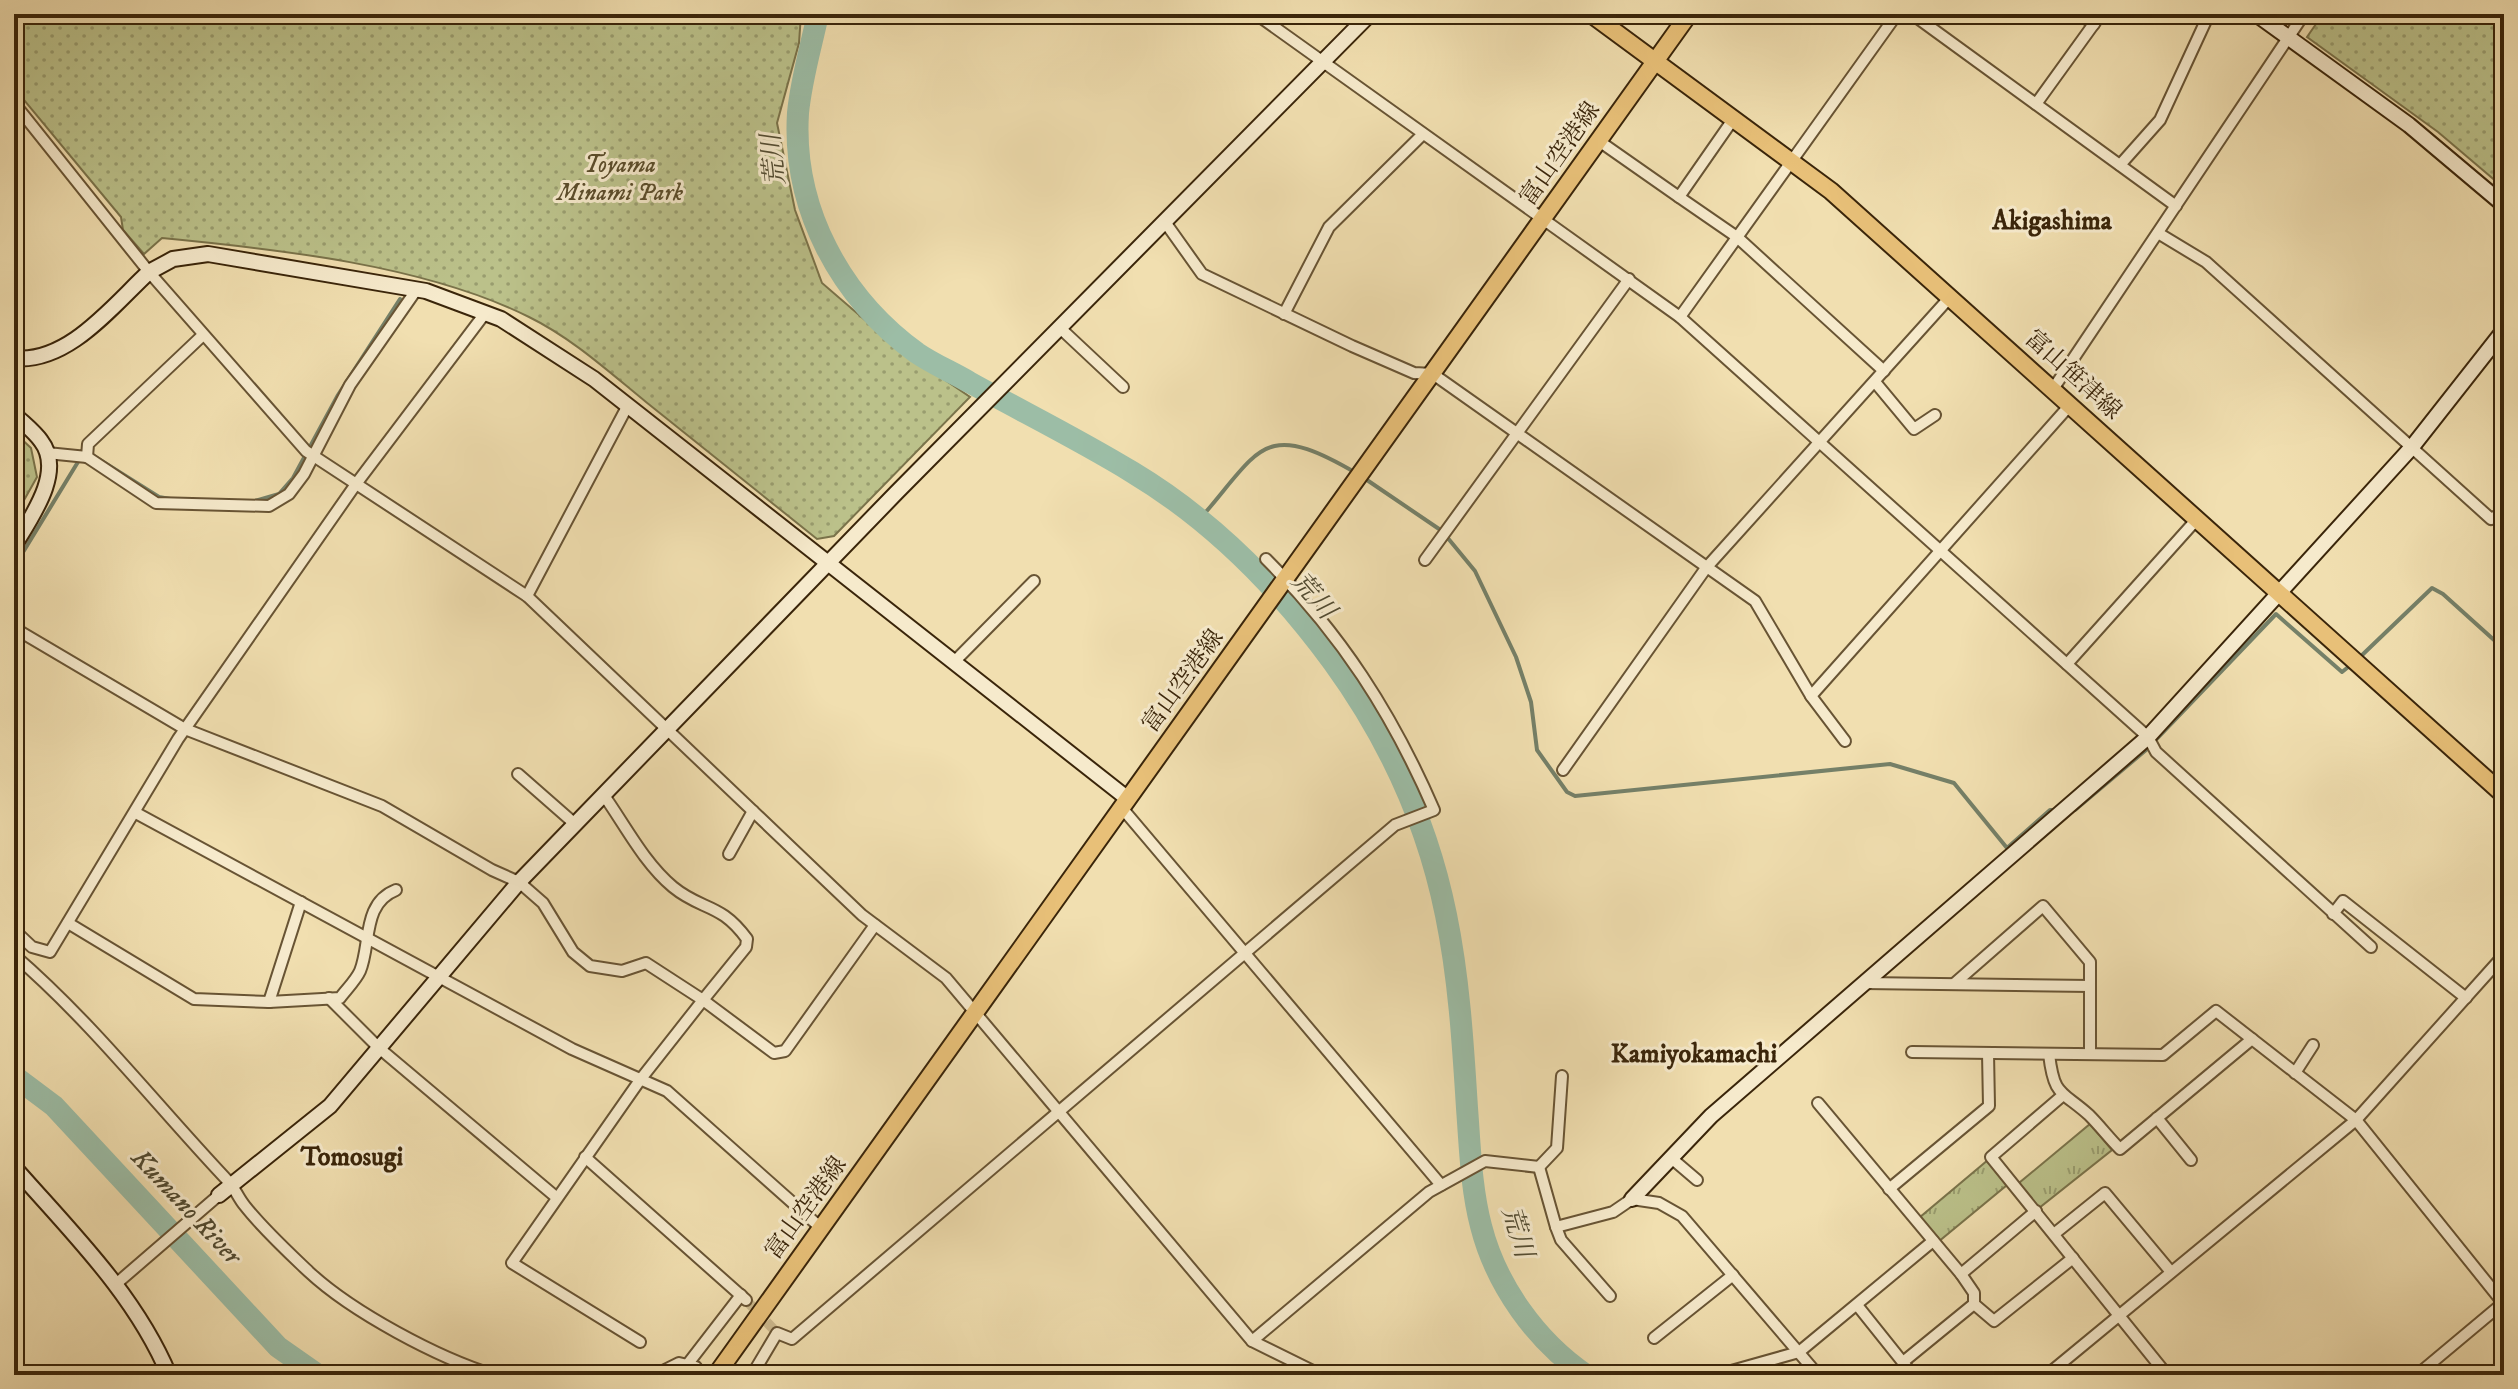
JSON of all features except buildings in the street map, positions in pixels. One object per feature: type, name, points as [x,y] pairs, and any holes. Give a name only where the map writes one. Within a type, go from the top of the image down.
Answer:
[{"type":"main road","name":"富山笹津線","points":[[1591,14],[1791,160],[1951,296],[2504,795]]},
{"type":"main road","name":"富山空港線","points":[[716,1375],[1689,14]]},
{"type":"street","points":[[1256,14],[1680,317],[2148,737],[2156,752],[2371,947]]},
{"type":"street","points":[[116,1284],[231,1184],[330,1106],[519,882],[1059,327],[1370,14]]},
{"type":"street","points":[[1680,317],[1897,14]]},
{"type":"street","points":[[1912,14],[2176,206]]},
{"type":"street","points":[[2079,14],[2094,24]]},
{"type":"street","points":[[2036,104],[2101,14]]},
{"type":"street","points":[[2120,165],[2160,120],[2209,14]]},
{"type":"street","points":[[2256,14],[2429,140],[2504,205]]},
{"type":"street","points":[[2053,389],[2304,14]]},
{"type":"street","points":[[14,103],[149,272],[312,455],[527,596],[875,925],[946,978],[1252,1341],[1321,1375]]},
{"type":"street","points":[[1679,197],[1734,118]]},
{"type":"street","points":[[1284,314],[1329,227],[1423,134]]},
{"type":"street","points":[[1599,141],[1737,237],[1884,371]]},
{"type":"street","points":[[1165,222],[1202,274],[1414,373],[1433,374],[1755,601],[1811,696],[1845,741]]},
{"type":"street","points":[[2158,233],[2206,262],[2491,519],[2504,512]]},
{"type":"street","points":[[14,358],[46,354],[78,338],[149,272],[173,259],[208,254],[417,289],[486,312],[557,352],[954,662],[1125,804],[1244,953],[1441,1185]]},
{"type":"street","points":[[1425,560],[1629,279]]},
{"type":"street","points":[[47,453],[87,457],[156,503],[241,508],[269,506],[289,494],[350,385],[417,289]]},
{"type":"street","points":[[1563,770],[1706,568],[1951,296]]},
{"type":"street","points":[[14,930],[32,947],[50,952],[185,729],[356,484],[486,312]]},
{"type":"street","points":[[1059,327],[1123,387]]},
{"type":"street","points":[[1556,1227],[1613,1212],[1632,1199],[1711,1116],[2148,737],[2412,447],[2504,330]]},
{"type":"street","points":[[87,457],[88,444],[203,335]]},
{"type":"street","points":[[1875,382],[1914,429],[1935,415]]},
{"type":"street","points":[[527,596],[628,405]]},
{"type":"street","points":[[1811,696],[2070,405]]},
{"type":"street","points":[[14,414],[43,442],[48,476],[38,503],[14,546]]},
{"type":"street","points":[[2067,664],[2197,519]]},
{"type":"street","points":[[752,1375],[777,1333],[792,1339],[1395,825],[1434,810],[1372,686],[1286,579],[1266,559]]},
{"type":"street","points":[[954,662],[1034,581]]},
{"type":"street","points":[[14,628],[185,729],[382,806],[492,870],[519,882],[543,903],[573,952],[590,966],[622,971],[646,963],[703,1000],[774,1053],[785,1051],[875,925]]},
{"type":"street","points":[[518,774],[575,824]]},
{"type":"street","points":[[603,794],[660,875],[677,891],[732,918],[747,939],[746,947],[640,1080],[512,1263],[640,1342]]},
{"type":"street","points":[[729,854],[753,811]]},
{"type":"street","points":[[136,813],[572,1049],[667,1091],[821,1228]]},
{"type":"street","points":[[68,923],[194,999],[269,1002],[340,998],[360,971],[366,936],[378,904],[396,890]]},
{"type":"street","points":[[2333,914],[2343,901],[2466,998]]},
{"type":"street","points":[[269,1002],[301,902]]},
{"type":"street","points":[[1955,983],[2043,906],[2090,962],[2090,1054]]},
{"type":"street","points":[[14,955],[99,1038],[187,1140],[231,1184],[244,1206],[311,1274],[391,1329],[494,1375]]},
{"type":"street","points":[[2047,1375],[2356,1120],[2504,955]]},
{"type":"street","points":[[1864,983],[2090,986]]},
{"type":"street","points":[[329,998],[379,1048],[556,1197]]},
{"type":"street","points":[[1912,1052],[2163,1055],[2216,1011],[2356,1120],[2504,1304],[2417,1375]]},
{"type":"street","points":[[2049,1054],[2051,1072],[2062,1096],[2087,1114],[2120,1149],[2252,1039]]},
{"type":"street","points":[[2295,1073],[2313,1045]]},
{"type":"street","points":[[1889,1189],[1989,1106],[1988,1053]]},
{"type":"street","points":[[1539,1167],[1557,1148],[1562,1076]]},
{"type":"street","points":[[2062,1096],[1991,1157],[2167,1375]]},
{"type":"street","points":[[1818,1103],[1961,1274],[1974,1293],[1974,1304],[1994,1321],[2073,1258]]},
{"type":"street","points":[[2157,1118],[2191,1160]]},
{"type":"street","points":[[585,1157],[744,1297],[691,1366],[679,1363],[655,1375]]},
{"type":"street","points":[[1670,1157],[1697,1180]]},
{"type":"street","points":[[1252,1341],[1453,1177],[1485,1161],[1539,1167]]},
{"type":"street","points":[[14,1167],[116,1284],[148,1332],[169,1375]]},
{"type":"street","points":[[1539,1167],[1561,1240],[1610,1296]]},
{"type":"street","points":[[2054,1234],[2105,1193],[2171,1272]]},
{"type":"street","points":[[1632,1199],[1659,1203],[1682,1216],[1818,1375]]},
{"type":"street","points":[[1961,1274],[2036,1211]]},
{"type":"street","points":[[1717,1375],[1799,1352],[1933,1241]]},
{"type":"street","points":[[1654,1338],[1733,1275]]},
{"type":"street","points":[[1903,1362],[1974,1304]]},
{"type":"street","points":[[1857,1305],[1913,1375]]},
{"type":"green space","name":"Toyama Minami Park","points":[[14,14],[801,14],[799,43],[777,123],[795,210],[822,283],[895,346],[970,397],[834,536],[817,539],[575,345],[545,325],[488,299],[397,272],[301,254],[162,238],[144,254],[123,230],[121,217],[14,88]]},
{"type":"green space","points":[[2323,14],[2504,14],[2504,188],[2438,132],[2307,37]]},
{"type":"green space","points":[[14,432],[31,448],[37,477],[14,518]]},
{"type":"green space","points":[[2090,1124],[2112,1150],[2039,1208],[2019,1183]]},
{"type":"green space","points":[[1988,1160],[2007,1185],[1938,1242],[1919,1218]]},
{"type":"waterway","name":"荒川","points":[[818,14],[798,113],[798,149],[803,183],[813,217],[844,278],[890,331],[917,353],[1112,460],[1161,491],[1216,533],[1290,607],[1333,662],[1372,721],[1417,814],[1446,915],[1460,1011],[1473,1182],[1488,1248],[1520,1310],[1551,1346],[1586,1375]]},
{"type":"waterway","points":[[255,501],[279,494],[293,478],[338,395],[400,299]]},
{"type":"waterway","points":[[1199,520],[1251,459],[1266,449],[1281,445],[1301,447],[1356,473]]},
{"type":"waterway","points":[[89,453],[159,497],[170,499]]},
{"type":"waterway","points":[[14,567],[81,457]]},
{"type":"waterway","points":[[1364,478],[1442,531],[1475,571],[1516,657],[1531,702],[1537,750],[1567,792],[1575,796],[1890,764],[1954,783],[2007,848],[2050,810],[2057,810]]},
{"type":"waterway","points":[[2359,658],[2432,588],[2443,594],[2504,649]]},
{"type":"waterway","points":[[2070,810],[2075,810],[2146,750],[2276,614],[2342,672],[2352,664]]},
{"type":"waterway","name":"Kumano River","points":[[14,1076],[54,1106],[278,1347],[318,1375]]},
{"type":"tunnel","points":[[746,1300],[777,1333]]},
{"type":"district","name":"Akigashima","points":[[2052,221]]},
{"type":"district","name":"Kamiyokamachi","points":[[1694,1054]]},
{"type":"district","name":"Tomosugi","points":[[352,1157]]}]
